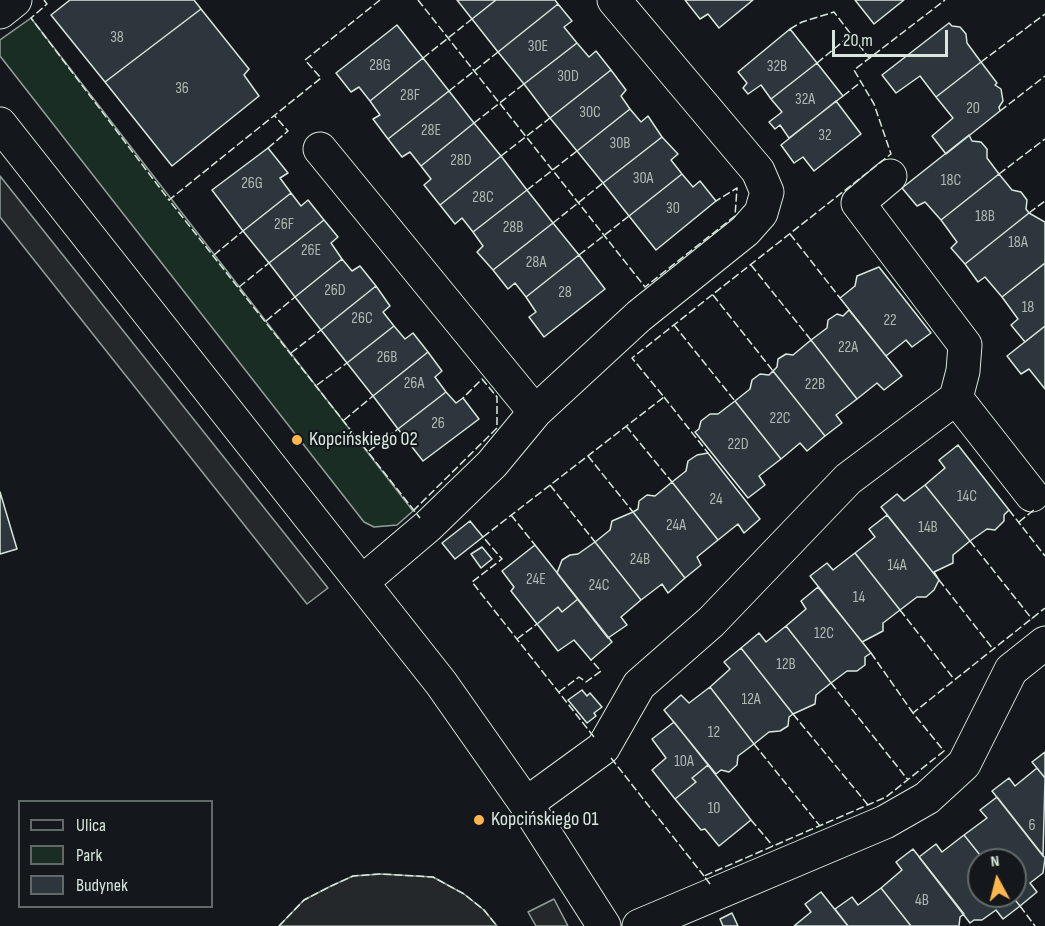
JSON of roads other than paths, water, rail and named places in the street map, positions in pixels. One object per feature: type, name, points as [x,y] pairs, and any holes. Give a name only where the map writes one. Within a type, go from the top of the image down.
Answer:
[{"type":"street","points":[[0,12],[15,0]]},
{"type":"street","points":[[362,582],[428,526],[492,464],[535,412],[639,316],[745,231],[761,213],[767,192],[758,171],[614,0]]},
{"type":"street","points":[[0,124],[441,683],[526,804],[604,926]]},
{"type":"street","points":[[320,149],[535,412]]},
{"type":"street","points":[[526,804],[603,748],[639,685],[711,622],[848,479],[956,398],[963,371],[965,345],[858,203],[890,176]]},
{"type":"street","points":[[956,398],[1032,495]]},
{"type":"street","points":[[639,926],[885,822],[927,798],[964,764],[1011,670],[1045,643]]},
{"type":"place","name":"Kopcińskiego 02","points":[[297,440]]},
{"type":"place","name":"Kopcińskiego 01","points":[[479,820]]}]
